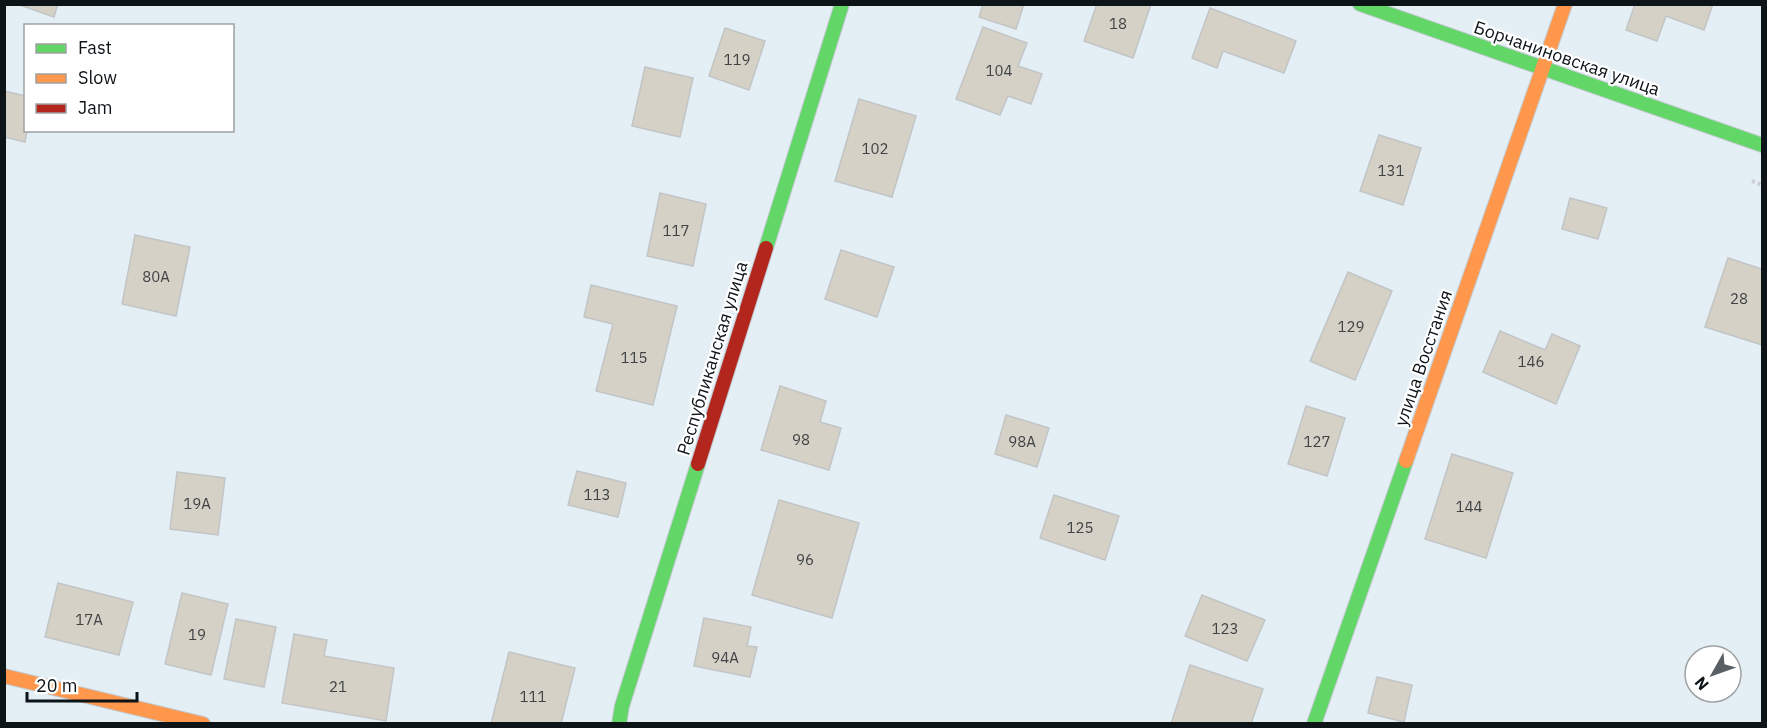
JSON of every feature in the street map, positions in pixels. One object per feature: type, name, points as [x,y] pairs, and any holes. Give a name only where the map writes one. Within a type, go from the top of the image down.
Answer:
[{"type":"street","name":"Республиканская улица","points":[[619,723],[842,4]]},
{"type":"street","name":"Борчаниновская улица","points":[[1360,4],[1762,145]]},
{"type":"street","name":"улица Восстания","points":[[1314,723],[1566,4]]},
{"type":"street","points":[[4,676],[203,723]]},
{"type":"building","points":[[17,4],[58,4],[54,17]]},
{"type":"building","points":[[983,4],[1024,4],[1016,29],[979,17]]},
{"type":"building","points":[[1097,4],[1151,4],[1133,58],[1084,41]]},
{"type":"building","points":[[1635,4],[1713,4],[1704,30],[1666,16],[1657,41],[1626,30]]},
{"type":"building","points":[[1210,8],[1296,41],[1284,73],[1223,51],[1217,68],[1192,58]]},
{"type":"building","points":[[983,27],[1027,43],[1018,66],[1042,74],[1031,104],[1008,96],[1000,115],[956,99]]},
{"type":"building","points":[[725,28],[765,41],[749,90],[709,76]]},
{"type":"building","points":[[645,67],[693,78],[680,137],[632,126]]},
{"type":"building","points":[[4,91],[24,96],[24,132],[27,132],[25,142],[4,137]]},
{"type":"building","points":[[859,99],[916,116],[892,197],[835,181]]},
{"type":"building","points":[[1379,135],[1421,148],[1403,205],[1360,191]]},
{"type":"building","points":[[660,193],[706,204],[693,266],[647,256]]},
{"type":"building","points":[[1570,198],[1607,208],[1598,239],[1562,229]]},
{"type":"building","points":[[135,235],[190,247],[176,316],[122,304]]},
{"type":"building","points":[[841,250],[894,267],[877,317],[825,299]]},
{"type":"building","points":[[1728,258],[1762,269],[1762,345],[1705,327]]},
{"type":"building","points":[[1348,272],[1392,291],[1355,380],[1310,361]]},
{"type":"building","points":[[591,285],[677,306],[653,405],[596,391],[613,324],[584,317]]},
{"type":"building","points":[[1500,331],[1545,350],[1552,334],[1580,346],[1556,404],[1483,372]]},
{"type":"building","points":[[780,386],[826,401],[820,422],[841,428],[829,470],[761,450]]},
{"type":"building","points":[[1306,406],[1345,418],[1327,476],[1288,464]]},
{"type":"building","points":[[1006,415],[1049,428],[1037,467],[995,454]]},
{"type":"building","points":[[1452,454],[1513,473],[1486,558],[1425,539]]},
{"type":"building","points":[[577,471],[626,483],[618,517],[568,505]]},
{"type":"building","points":[[177,472],[225,478],[218,535],[170,529]]},
{"type":"building","points":[[1054,495],[1119,516],[1105,560],[1040,538]]},
{"type":"building","points":[[779,500],[859,523],[832,618],[752,595]]},
{"type":"building","points":[[58,583],[133,602],[119,655],[45,637]]},
{"type":"building","points":[[182,593],[228,604],[211,675],[165,664]]},
{"type":"building","points":[[1202,595],[1265,620],[1247,661],[1185,636]]},
{"type":"building","points":[[704,618],[751,627],[747,646],[757,647],[750,677],[694,666]]},
{"type":"building","points":[[236,619],[276,627],[264,687],[224,679]]},
{"type":"building","points":[[294,634],[327,640],[324,656],[394,668],[386,721],[282,703]]},
{"type":"building","points":[[509,652],[575,668],[561,724],[491,724]]},
{"type":"building","points":[[1190,665],[1263,689],[1251,724],[1171,724]]},
{"type":"building","points":[[1377,677],[1412,685],[1404,722],[1368,713]]},
{"type":"traffic: fast","points":[[766,248],[842,4]]},
{"type":"traffic: fast","points":[[1360,4],[1762,145]]},
{"type":"traffic: fast","points":[[1314,724],[1406,461]]},
{"type":"traffic: fast","points":[[619,724],[622,706],[698,464]]},
{"type":"traffic: slow","points":[[1406,461],[1565,4]]},
{"type":"traffic: slow","points":[[4,676],[203,724]]},
{"type":"traffic: jam","points":[[698,464],[766,248]]}]
